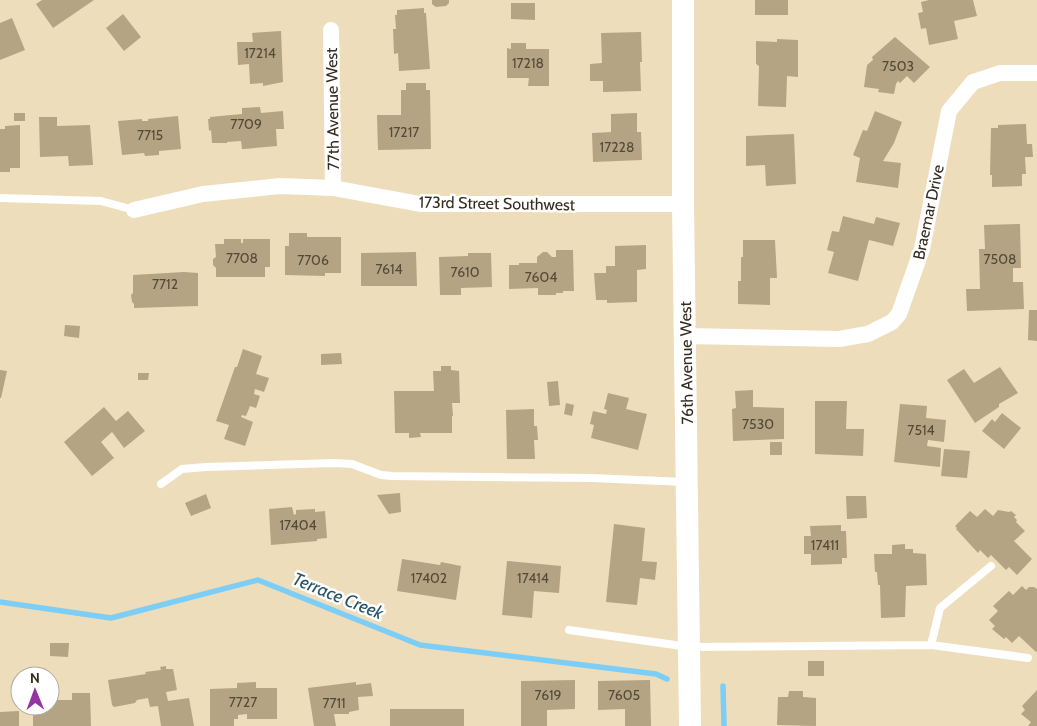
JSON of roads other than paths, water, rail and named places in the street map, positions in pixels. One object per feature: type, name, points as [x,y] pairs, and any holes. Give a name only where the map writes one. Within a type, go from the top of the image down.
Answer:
[{"type":"street","name":"76th Avenue West","points":[[683,0],[683,204],[690,726]]},
{"type":"street","name":"77th Avenue West","points":[[331,30],[332,188]]},
{"type":"street","name":"Braemar Drive","points":[[685,336],[839,339],[868,334],[892,322],[899,314],[922,249],[948,111],[973,82],[1000,73],[1037,73]]},
{"type":"street","name":"173rd Street Southwest","points":[[134,210],[203,194],[280,186],[332,188],[420,204],[683,204]]},
{"type":"lane","points":[[0,198],[100,200],[134,210]]},
{"type":"lane","points":[[162,484],[182,469],[334,463],[352,464],[380,475],[392,476],[592,478],[687,482]]},
{"type":"lane","points":[[931,645],[940,608],[991,566]]},
{"type":"lane","points":[[569,630],[689,647],[931,645],[1028,658]]},
{"type":"waterway","name":"Terrace Creek","points":[[0,602],[111,618],[258,580],[420,645],[656,674],[667,679]]},
{"type":"waterway","name":"Terrace Creek","points":[[723,686],[724,726]]}]
